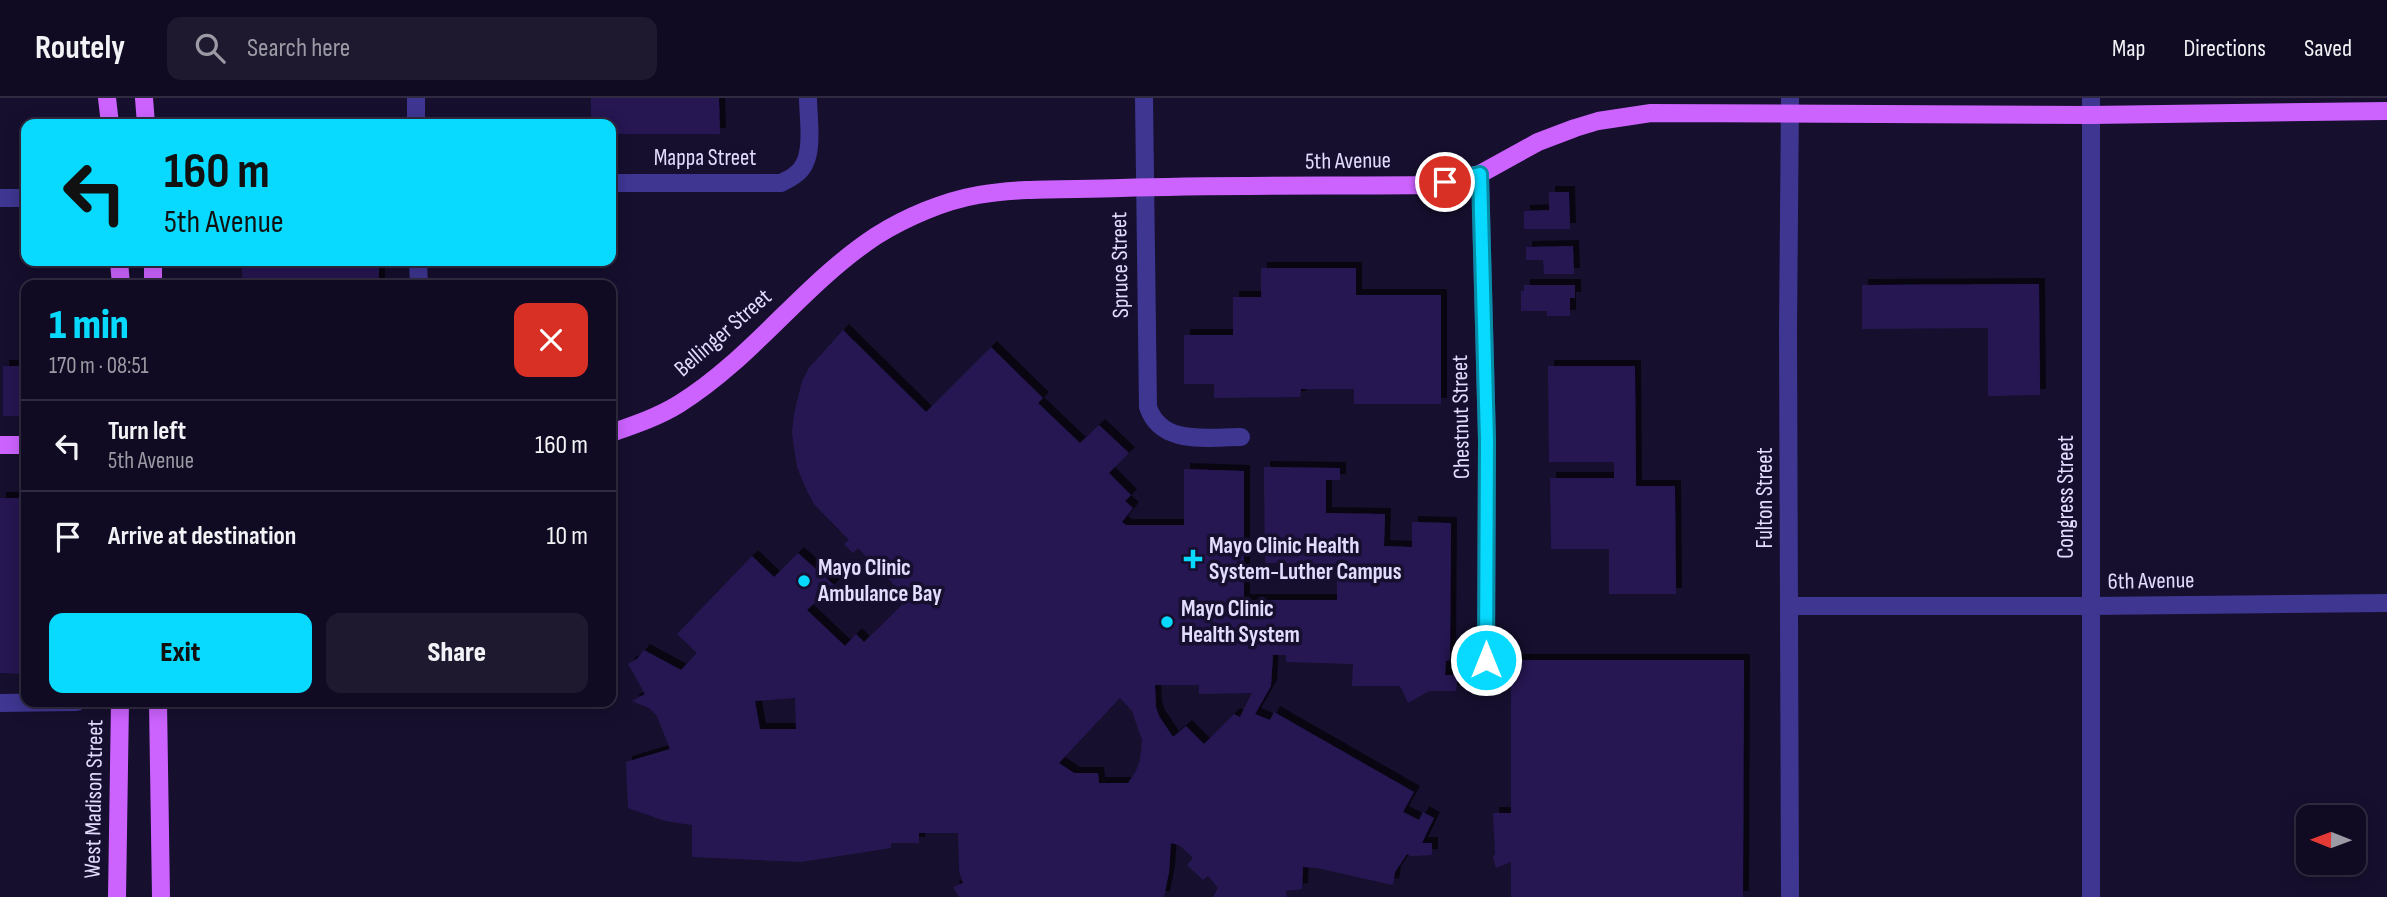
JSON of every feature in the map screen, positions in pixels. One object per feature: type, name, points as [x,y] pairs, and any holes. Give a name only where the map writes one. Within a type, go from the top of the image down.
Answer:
[{"type":"main road","points":[[107,98],[109,119]]},
{"type":"main road","points":[[144,98],[146,119]]},
{"type":"main road","name":"5th Avenue","points":[[823,276],[877,235],[907,219],[977,195],[1019,191],[1143,188],[1433,185],[1480,174],[1538,142],[1598,121],[1651,113],[1790,106],[2091,106],[2387,111]]},
{"type":"main road","name":"Bellinger Street","points":[[616,431],[677,405],[715,378],[823,276]]},
{"type":"main road","points":[[0,444],[21,445]]},
{"type":"main road","name":"West Madison Street","points":[[117,897],[120,707]]},
{"type":"main road","points":[[158,707],[161,897]]},
{"type":"street","points":[[416,98],[416,119]]},
{"type":"street","name":"Mappa Street","points":[[616,183],[781,183],[798,173],[805,161],[808,147],[808,98]]},
{"type":"street","name":"Spruce Street","points":[[1144,98],[1143,188],[1147,399],[1150,415],[1160,428],[1180,436],[1241,437]]},
{"type":"street","name":"Fulton Street","points":[[1790,106],[1790,897]]},
{"type":"street","name":"Congress Street","points":[[2091,106],[2091,897]]},
{"type":"street","name":"Chestnut Street","points":[[1480,174],[1487,440],[1486,660]]},
{"type":"street","points":[[0,198],[21,198]]},
{"type":"street","name":"6th Avenue","points":[[1790,606],[2387,603]]},
{"type":"street","points":[[0,703],[21,703]]},
{"type":"building","points":[[591,98],[719,98],[720,134],[616,134],[616,119],[591,119]]},
{"type":"building","points":[[1549,192],[1569,192],[1570,229],[1524,229],[1524,211],[1549,210]]},
{"type":"building","points":[[1573,246],[1574,274],[1544,274],[1543,260],[1526,260],[1526,247]]},
{"type":"building","points":[[242,266],[379,266],[379,280],[242,280]]},
{"type":"building","points":[[1261,268],[1356,268],[1356,295],[1441,295],[1441,404],[1354,404],[1354,389],[1301,389],[1300,397],[1214,398],[1214,384],[1184,384],[1184,335],[1233,335],[1233,297],[1261,297]]},
{"type":"building","points":[[2039,284],[2040,395],[1988,396],[1988,328],[1862,329],[1862,285]]},
{"type":"building","points":[[1524,285],[1575,285],[1575,298],[1570,298],[1570,316],[1547,316],[1547,311],[1521,311],[1521,291],[1524,291]]},
{"type":"building","name":"Mayo Clinic Health System","points":[[843,330],[926,412],[991,347],[1043,398],[1038,403],[1080,443],[1099,425],[1129,453],[1109,473],[1131,495],[1125,501],[1133,508],[1122,522],[1126,525],[1184,525],[1184,469],[1244,471],[1244,600],[1337,600],[1337,564],[1265,563],[1264,467],[1340,468],[1340,480],[1326,480],[1326,513],[1385,514],[1384,546],[1412,547],[1412,522],[1451,523],[1450,660],[1446,661],[1445,675],[1458,675],[1456,691],[1429,691],[1408,703],[1400,686],[1352,686],[1353,664],[1286,662],[1286,655],[1273,655],[1271,686],[1255,714],[1270,720],[1274,712],[1414,792],[1403,812],[1419,820],[1423,812],[1434,818],[1422,843],[1432,843],[1432,855],[1407,854],[1395,872],[1393,885],[1303,867],[1302,889],[1286,891],[1287,897],[1213,897],[1218,888],[1208,876],[1203,880],[1187,865],[1193,858],[1179,845],[1171,843],[1164,897],[959,897],[953,887],[963,883],[959,871],[958,833],[919,833],[919,843],[891,843],[891,848],[801,862],[692,857],[692,825],[665,821],[628,808],[626,762],[670,749],[657,716],[649,708],[632,701],[645,694],[628,664],[637,659],[644,650],[681,670],[697,653],[677,634],[752,556],[774,577],[798,553],[834,585],[807,610],[845,646],[856,634],[864,642],[911,596],[908,593],[905,596],[858,548],[853,553],[844,544],[849,540],[814,504],[807,491],[797,467],[792,433],[802,381],[809,368]],"holes":[[[1155,685],[1199,685],[1199,694],[1252,693],[1240,717],[1234,714],[1204,744],[1186,726],[1173,737],[1156,707]],[[795,698],[796,729],[760,729],[755,701]],[[1120,698],[1132,711],[1142,740],[1140,760],[1128,783],[1099,783],[1098,773],[1074,773],[1059,763]]]},
{"type":"building","points":[[3,366],[21,366],[21,416],[3,416]]},
{"type":"building","points":[[1548,366],[1635,366],[1636,486],[1675,486],[1676,594],[1609,594],[1609,549],[1551,549],[1550,478],[1614,478],[1614,462],[1549,462]]},
{"type":"building","points":[[0,498],[21,498],[21,674],[0,673]]},
{"type":"building","points":[[1511,660],[1744,660],[1743,897],[1511,897],[1511,862],[1496,868],[1493,857],[1493,813],[1511,813]]},
{"type":"place","name":"Mayo Clinic Health System-Luther Campus","points":[[1193,559]]},
{"type":"place","name":"Mayo Clinic Ambulance Bay","points":[[804,581]]},
{"type":"place","name":"Mayo Clinic Health System","points":[[1167,622]]},
{"type":"route","points":[[1445,182],[1480,174],[1487,440],[1486,660]]}]
